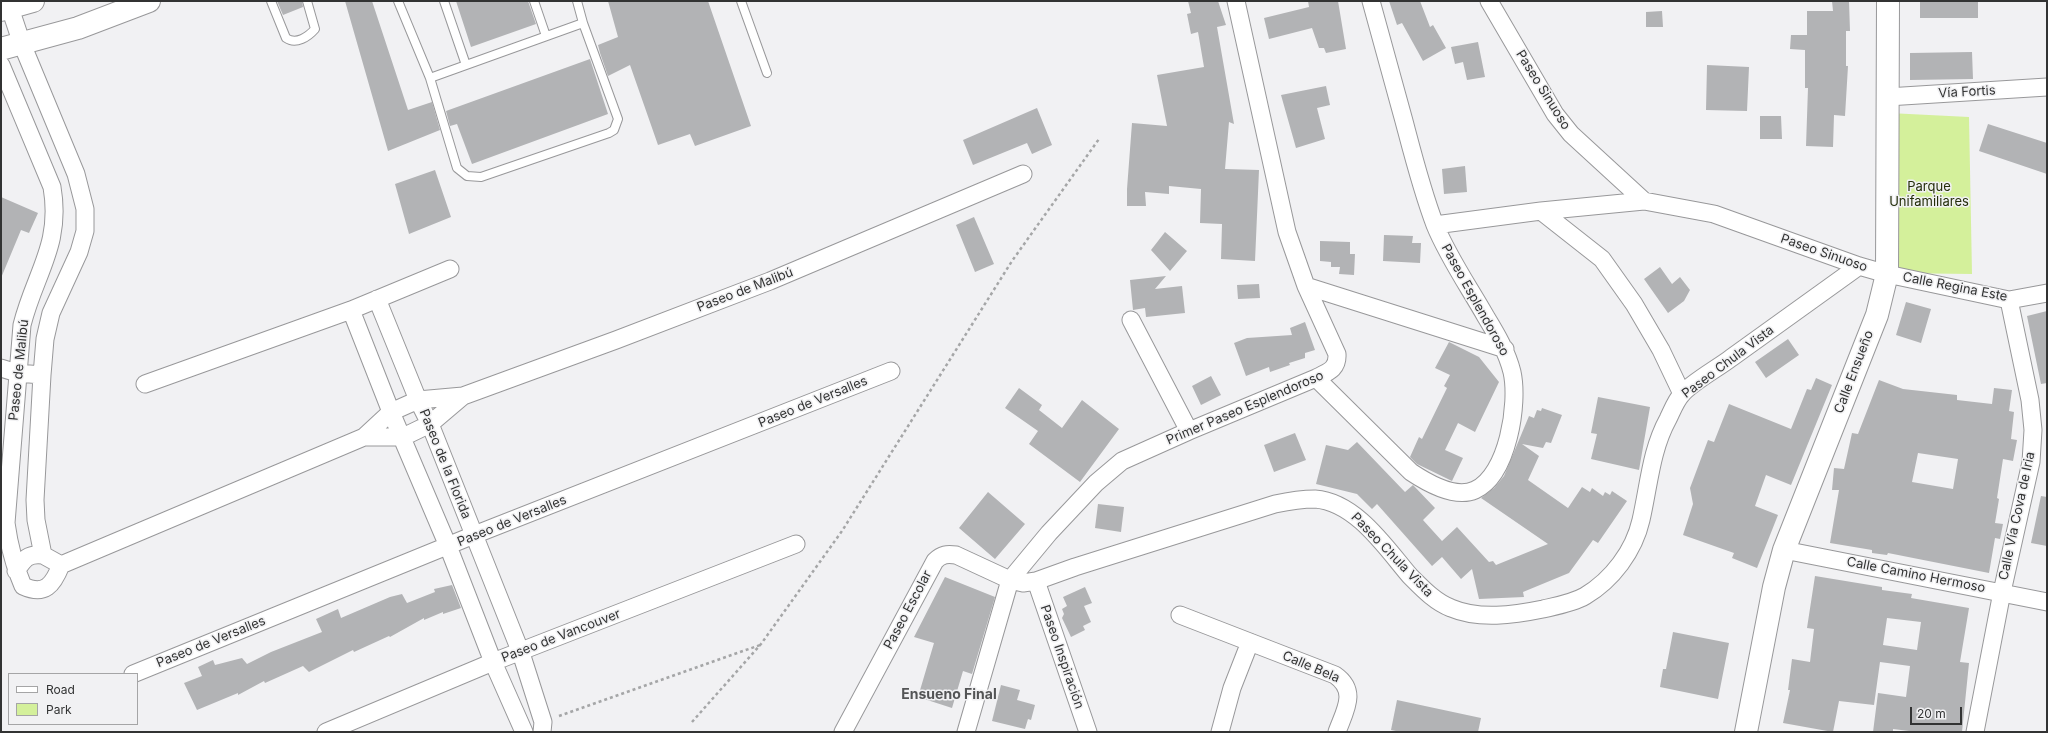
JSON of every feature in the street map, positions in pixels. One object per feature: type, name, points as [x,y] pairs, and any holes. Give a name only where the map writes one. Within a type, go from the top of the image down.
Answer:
[{"type":"street","points":[[5,9],[33,1]]},
{"type":"street","points":[[1,49],[78,28],[149,1]]},
{"type":"street","name":"Primer Paseo Esplendoroso","points":[[966,732],[1023,582],[1049,533],[1101,479],[1122,461],[1189,431],[1316,378],[1331,371],[1335,366],[1337,354],[1306,286],[1287,232],[1275,184],[1236,1]]},
{"type":"street","name":"Paseo Esplendoroso","points":[[1316,378],[1411,472],[1429,484],[1446,490],[1474,491],[1485,484],[1496,469],[1512,424],[1514,394],[1512,373],[1505,349],[1450,256],[1435,225],[1414,158],[1371,1]]},
{"type":"street","name":"Paseo Sinuoso","points":[[1489,1],[1555,114],[1571,134],[1644,201]]},
{"type":"street","name":"Calle Ensueño","points":[[1746,732],[1774,587],[1784,550],[1877,315],[1888,274],[1888,1]]},
{"type":"street","name":"Paseo de Malibú","points":[[5,9],[22,44],[76,174],[86,209],[86,231],[79,252],[51,313],[45,339],[35,500],[36,520],[43,555]]},
{"type":"street","name":"Paseo de Malibú","points":[[1,65],[52,187],[54,202],[55,226],[51,245],[25,310],[19,344],[9,371],[6,523],[10,551],[16,571],[23,586],[33,591],[44,590],[55,580],[62,565],[364,437],[391,412],[418,400],[463,396],[770,281],[1023,174]]},
{"type":"street","name":"Vía Fortis","points":[[1888,97],[2047,87]]},
{"type":"street","points":[[52,187],[76,174]]},
{"type":"street","name":"Paseo Sinuoso","points":[[1435,225],[1541,211],[1644,201],[1714,214],[1859,266],[1888,274]]},
{"type":"street","points":[[1541,211],[1602,259],[1634,304],[1661,350],[1682,394]]},
{"type":"street","name":"Paseo Chula Vista","points":[[1023,582],[1275,504],[1300,499],[1318,499],[1336,504],[1350,512],[1378,537],[1418,584],[1434,598],[1450,608],[1471,615],[1490,615],[1536,610],[1564,604],[1584,596],[1601,584],[1619,567],[1633,543],[1641,522],[1654,453],[1662,429],[1682,394],[1859,266]]},
{"type":"street","points":[[145,384],[351,310],[450,269]]},
{"type":"street","name":"Calle Regina Este","points":[[1888,274],[2009,300],[2047,293]]},
{"type":"street","points":[[1306,286],[1505,349]]},
{"type":"street","name":"Paseo de la Florida","points":[[377,299],[418,400],[430,424],[521,653],[543,727]]},
{"type":"street","name":"Calle Vía Cova de Iria","points":[[1975,732],[2002,592],[2031,462],[2033,430],[2030,400],[2009,300]]},
{"type":"street","points":[[351,310],[391,412],[403,437],[448,546],[493,662],[523,731]]},
{"type":"street","points":[[1132,320],[1189,431]]},
{"type":"street","points":[[9,371],[42,375]]},
{"type":"street","name":"Paseo de Versalles","points":[[135,673],[474,535],[891,371]]},
{"type":"street","name":"Paseo de Malibú","points":[[364,437],[403,437],[430,424],[463,396]]},
{"type":"street","name":"Paseo de Vancouver","points":[[326,732],[493,662],[521,653],[796,544]]},
{"type":"street","name":"Calle Camino Hermoso","points":[[1784,550],[2047,602]]},
{"type":"street","points":[[16,571],[24,558],[34,554],[43,555],[62,565]]},
{"type":"street","name":"Paseo Escolar","points":[[843,732],[935,560],[941,555],[956,555],[1023,582]]},
{"type":"street","name":"Paseo Inspiración","points":[[1023,582],[1088,732]]},
{"type":"street","name":"Calle Bela","points":[[1180,615],[1336,675],[1344,681],[1349,690],[1348,703],[1337,732]]},
{"type":"street","points":[[1220,732],[1232,688],[1250,642]]},
{"type":"lane","points":[[271,1],[286,38],[294,41],[310,35],[315,29],[307,1]]},
{"type":"lane","points":[[398,1],[430,78],[457,168],[467,176],[482,177],[614,130],[618,119],[583,23],[578,1]]},
{"type":"lane","points":[[444,1],[466,65]]},
{"type":"lane","points":[[534,1],[546,36]]},
{"type":"lane","points":[[741,1],[767,73]]},
{"type":"lane","points":[[430,78],[583,23]]},
{"type":"path","points":[[692,722],[761,644],[842,531],[1012,261],[1099,139]]},
{"type":"path","points":[[543,727],[761,644]]},
{"type":"green space","name":"Parque Unifamiliares","points":[[1889,113],[1969,117],[1972,274],[1888,273]]},
{"type":"building","points":[[277,1],[302,1],[303,7],[283,15]]},
{"type":"building","points":[[345,1],[372,1],[408,110],[432,102],[440,130],[388,151]]},
{"type":"building","points":[[456,1],[528,1],[536,24],[471,47]]},
{"type":"building","points":[[608,1],[708,1],[751,126],[695,146],[690,134],[658,145],[630,65],[608,76],[600,53],[598,45],[618,37]]},
{"type":"building","points":[[1188,1],[1218,1],[1226,25],[1217,27],[1234,124],[1229,122],[1225,169],[1259,170],[1255,261],[1221,259],[1222,224],[1200,223],[1201,189],[1169,186],[1169,194],[1145,192],[1146,206],[1127,206],[1132,123],[1167,126],[1157,75],[1204,67],[1198,32],[1191,34],[1187,14],[1191,13]]},
{"type":"building","points":[[1308,1],[1338,1],[1346,49],[1326,53],[1324,48],[1319,48],[1312,28],[1269,39],[1264,18],[1309,7]]},
{"type":"building","points":[[1389,1],[1420,1],[1430,27],[1433,25],[1446,48],[1423,61],[1402,23],[1397,25]]},
{"type":"building","points":[[1832,1],[1849,1],[1850,31],[1846,31],[1846,66],[1848,66],[1845,116],[1834,115],[1833,147],[1806,146],[1808,88],[1805,88],[1805,50],[1790,49],[1791,35],[1807,35],[1807,11],[1833,11]]},
{"type":"building","points":[[1920,1],[1978,1],[1978,18],[1920,18]]},
{"type":"building","points":[[1662,11],[1663,27],[1646,27],[1646,12]]},
{"type":"building","points":[[1478,42],[1485,77],[1467,80],[1463,62],[1455,64],[1451,47]]},
{"type":"building","points":[[1972,52],[1973,79],[1910,80],[1910,53]]},
{"type":"building","points":[[590,59],[608,114],[472,164],[457,124],[450,126],[446,111]]},
{"type":"building","points":[[1707,65],[1749,67],[1747,111],[1706,110]]},
{"type":"building","points":[[1326,86],[1330,105],[1317,108],[1325,139],[1296,148],[1281,95]]},
{"type":"building","points":[[1037,108],[1052,145],[1032,154],[1027,143],[973,165],[963,140]]},
{"type":"building","points":[[1760,116],[1781,116],[1782,139],[1760,139]]},
{"type":"building","points":[[1988,124],[2047,143],[2047,174],[1979,151]]},
{"type":"building","points":[[1465,166],[1467,192],[1444,194],[1442,169]]},
{"type":"building","points":[[435,170],[451,217],[409,234],[395,184]]},
{"type":"building","points":[[1,197],[38,213],[29,233],[21,230],[1,278]]},
{"type":"building","points":[[974,217],[994,264],[975,272],[956,225]]},
{"type":"building","points":[[1165,232],[1187,251],[1170,271],[1151,250]]},
{"type":"building","points":[[1384,235],[1413,236],[1412,243],[1421,243],[1420,263],[1383,261]]},
{"type":"building","points":[[1320,241],[1350,242],[1350,254],[1355,254],[1354,275],[1339,274],[1340,267],[1331,267],[1331,262],[1320,261]]},
{"type":"building","points":[[1660,267],[1672,284],[1680,277],[1690,290],[1684,301],[1668,313],[1644,279]]},
{"type":"building","points":[[1166,276],[1155,289],[1182,286],[1185,313],[1146,317],[1145,308],[1133,310],[1130,280]]},
{"type":"building","points":[[1259,284],[1260,298],[1238,299],[1237,285]]},
{"type":"building","points":[[1906,302],[1931,309],[1921,343],[1896,335]]},
{"type":"building","points":[[2047,311],[2047,383],[2041,384],[2027,316]]},
{"type":"building","points":[[1305,322],[1315,350],[1305,353],[1305,358],[1289,363],[1290,365],[1270,372],[1269,367],[1246,376],[1234,343],[1247,338],[1292,335],[1290,328]]},
{"type":"building","points":[[1788,339],[1799,355],[1766,378],[1755,362]]},
{"type":"building","points":[[1449,342],[1479,357],[1499,382],[1475,432],[1458,423],[1445,450],[1463,458],[1452,481],[1417,464],[1410,457],[1419,437],[1422,439],[1447,388],[1444,386],[1450,375],[1435,368]]},
{"type":"building","points":[[1211,376],[1221,395],[1201,405],[1192,386]]},
{"type":"building","points":[[1816,378],[1832,385],[1791,485],[1766,475],[1755,506],[1778,515],[1757,568],[1732,558],[1734,553],[1683,535],[1693,504],[1690,488],[1708,440],[1714,442],[1729,404],[1791,429],[1807,389],[1811,390]]},
{"type":"building","points":[[1879,380],[1903,389],[1957,395],[1957,400],[1992,404],[1994,388],[2012,390],[2009,411],[2014,412],[2011,439],[2017,440],[2013,461],[2003,459],[1995,523],[2003,524],[2000,539],[1995,538],[1989,573],[1888,553],[1887,555],[1872,553],[1872,550],[1830,543],[1839,490],[1832,490],[1834,468],[1844,469],[1852,433],[1858,434]],"holes":[[[1918,453],[1958,459],[1953,489],[1912,482]]]},
{"type":"building","points":[[1019,388],[1042,405],[1039,410],[1062,428],[1082,400],[1119,429],[1080,482],[1029,444],[1038,431],[1005,408]]},
{"type":"building","points":[[1598,397],[1650,407],[1639,470],[1591,459],[1597,434],[1591,433]]},
{"type":"building","points":[[1542,408],[1562,415],[1551,443],[1546,442],[1543,448],[1522,444],[1539,456],[1528,480],[1568,508],[1582,487],[1590,492],[1592,488],[1603,496],[1605,492],[1610,495],[1612,491],[1627,501],[1598,543],[1593,540],[1569,573],[1523,592],[1524,597],[1479,599],[1472,569],[1461,579],[1442,557],[1432,566],[1377,504],[1372,509],[1357,494],[1316,484],[1326,445],[1348,450],[1357,442],[1405,492],[1413,485],[1435,508],[1423,520],[1442,541],[1457,527],[1489,562],[1493,561],[1496,565],[1548,544],[1481,498],[1494,488],[1504,476],[1529,416],[1534,418],[1537,410],[1541,411]]},
{"type":"building","points":[[1295,433],[1306,460],[1274,472],[1264,445]]},
{"type":"building","points":[[988,492],[1025,524],[995,559],[959,528]]},
{"type":"building","points":[[2041,496],[2047,497],[2047,546],[2031,543]]},
{"type":"building","points":[[1098,504],[1124,507],[1121,532],[1095,528]]},
{"type":"building","points":[[1815,576],[1882,587],[1882,590],[1912,594],[1911,598],[1969,608],[1960,662],[1969,663],[1962,732],[1917,732],[1893,729],[1893,732],[1873,732],[1878,693],[1906,697],[1910,666],[1880,662],[1874,705],[1839,701],[1833,732],[1783,723],[1790,690],[1788,690],[1792,659],[1810,662],[1814,629],[1807,628]],"holes":[[[1887,618],[1921,622],[1917,650],[1883,645]]]},
{"type":"building","points":[[945,577],[995,597],[972,674],[963,671],[952,708],[918,697],[934,643],[914,637]]},
{"type":"building","points":[[452,585],[461,608],[443,614],[443,612],[424,620],[424,618],[390,637],[389,636],[354,652],[353,650],[309,672],[303,666],[265,683],[264,681],[238,695],[238,693],[197,710],[184,683],[202,676],[198,667],[213,660],[215,665],[242,658],[247,664],[271,652],[322,632],[316,619],[338,609],[341,618],[390,597],[402,594],[407,603],[435,592],[434,589]]},
{"type":"building","points":[[1085,587],[1092,603],[1084,606],[1091,622],[1083,626],[1085,630],[1071,637],[1062,618],[1064,614],[1062,609],[1067,606],[1063,597]]},
{"type":"building","points":[[1673,632],[1729,643],[1718,699],[1660,687],[1663,669],[1666,669]]},
{"type":"building","points":[[1001,685],[1020,690],[1017,700],[1035,705],[1031,720],[1028,719],[1025,729],[992,721]]},
{"type":"building","points":[[1397,700],[1481,718],[1478,732],[1401,732],[1391,730]]},
{"type":"district","name":"Ensueno Final","points":[[949,695]]}]
